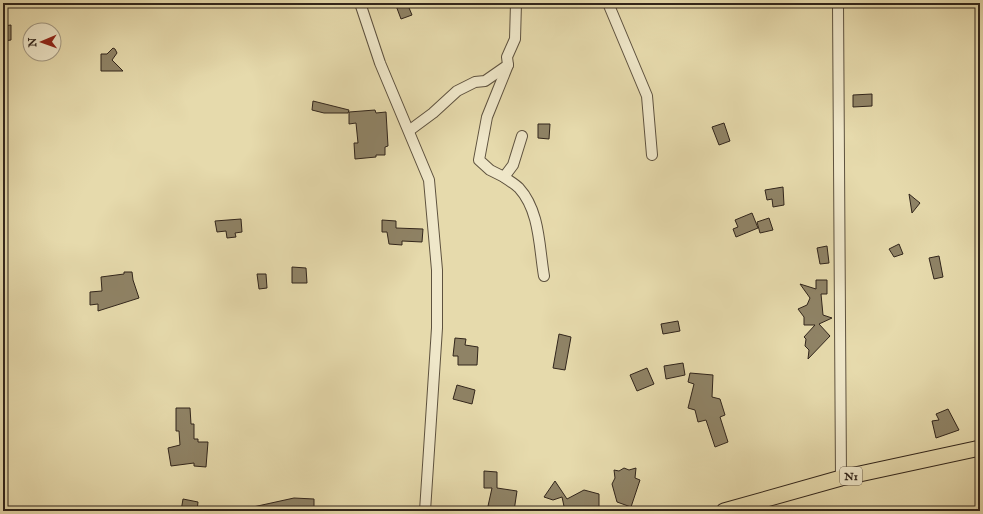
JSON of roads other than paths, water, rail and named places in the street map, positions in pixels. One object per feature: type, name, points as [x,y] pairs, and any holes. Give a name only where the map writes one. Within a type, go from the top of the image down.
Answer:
[{"type":"highway","name":"N1","points":[[724,511],[841,478],[980,448]]},
{"type":"street","points":[[360,3],[380,63],[410,130],[429,180],[437,270],[437,328],[425,511]]},
{"type":"street","points":[[516,3],[515,39],[507,57],[508,65],[487,117],[479,160],[490,170],[504,177],[518,187],[526,199],[538,227],[544,276]]},
{"type":"street","points":[[608,3],[648,96],[652,155]]},
{"type":"street","points":[[838,3],[841,478]]},
{"type":"street","points":[[410,130],[433,113],[457,91],[475,82],[485,81],[508,65]]},
{"type":"street","points":[[504,177],[514,165],[522,136]]}]
